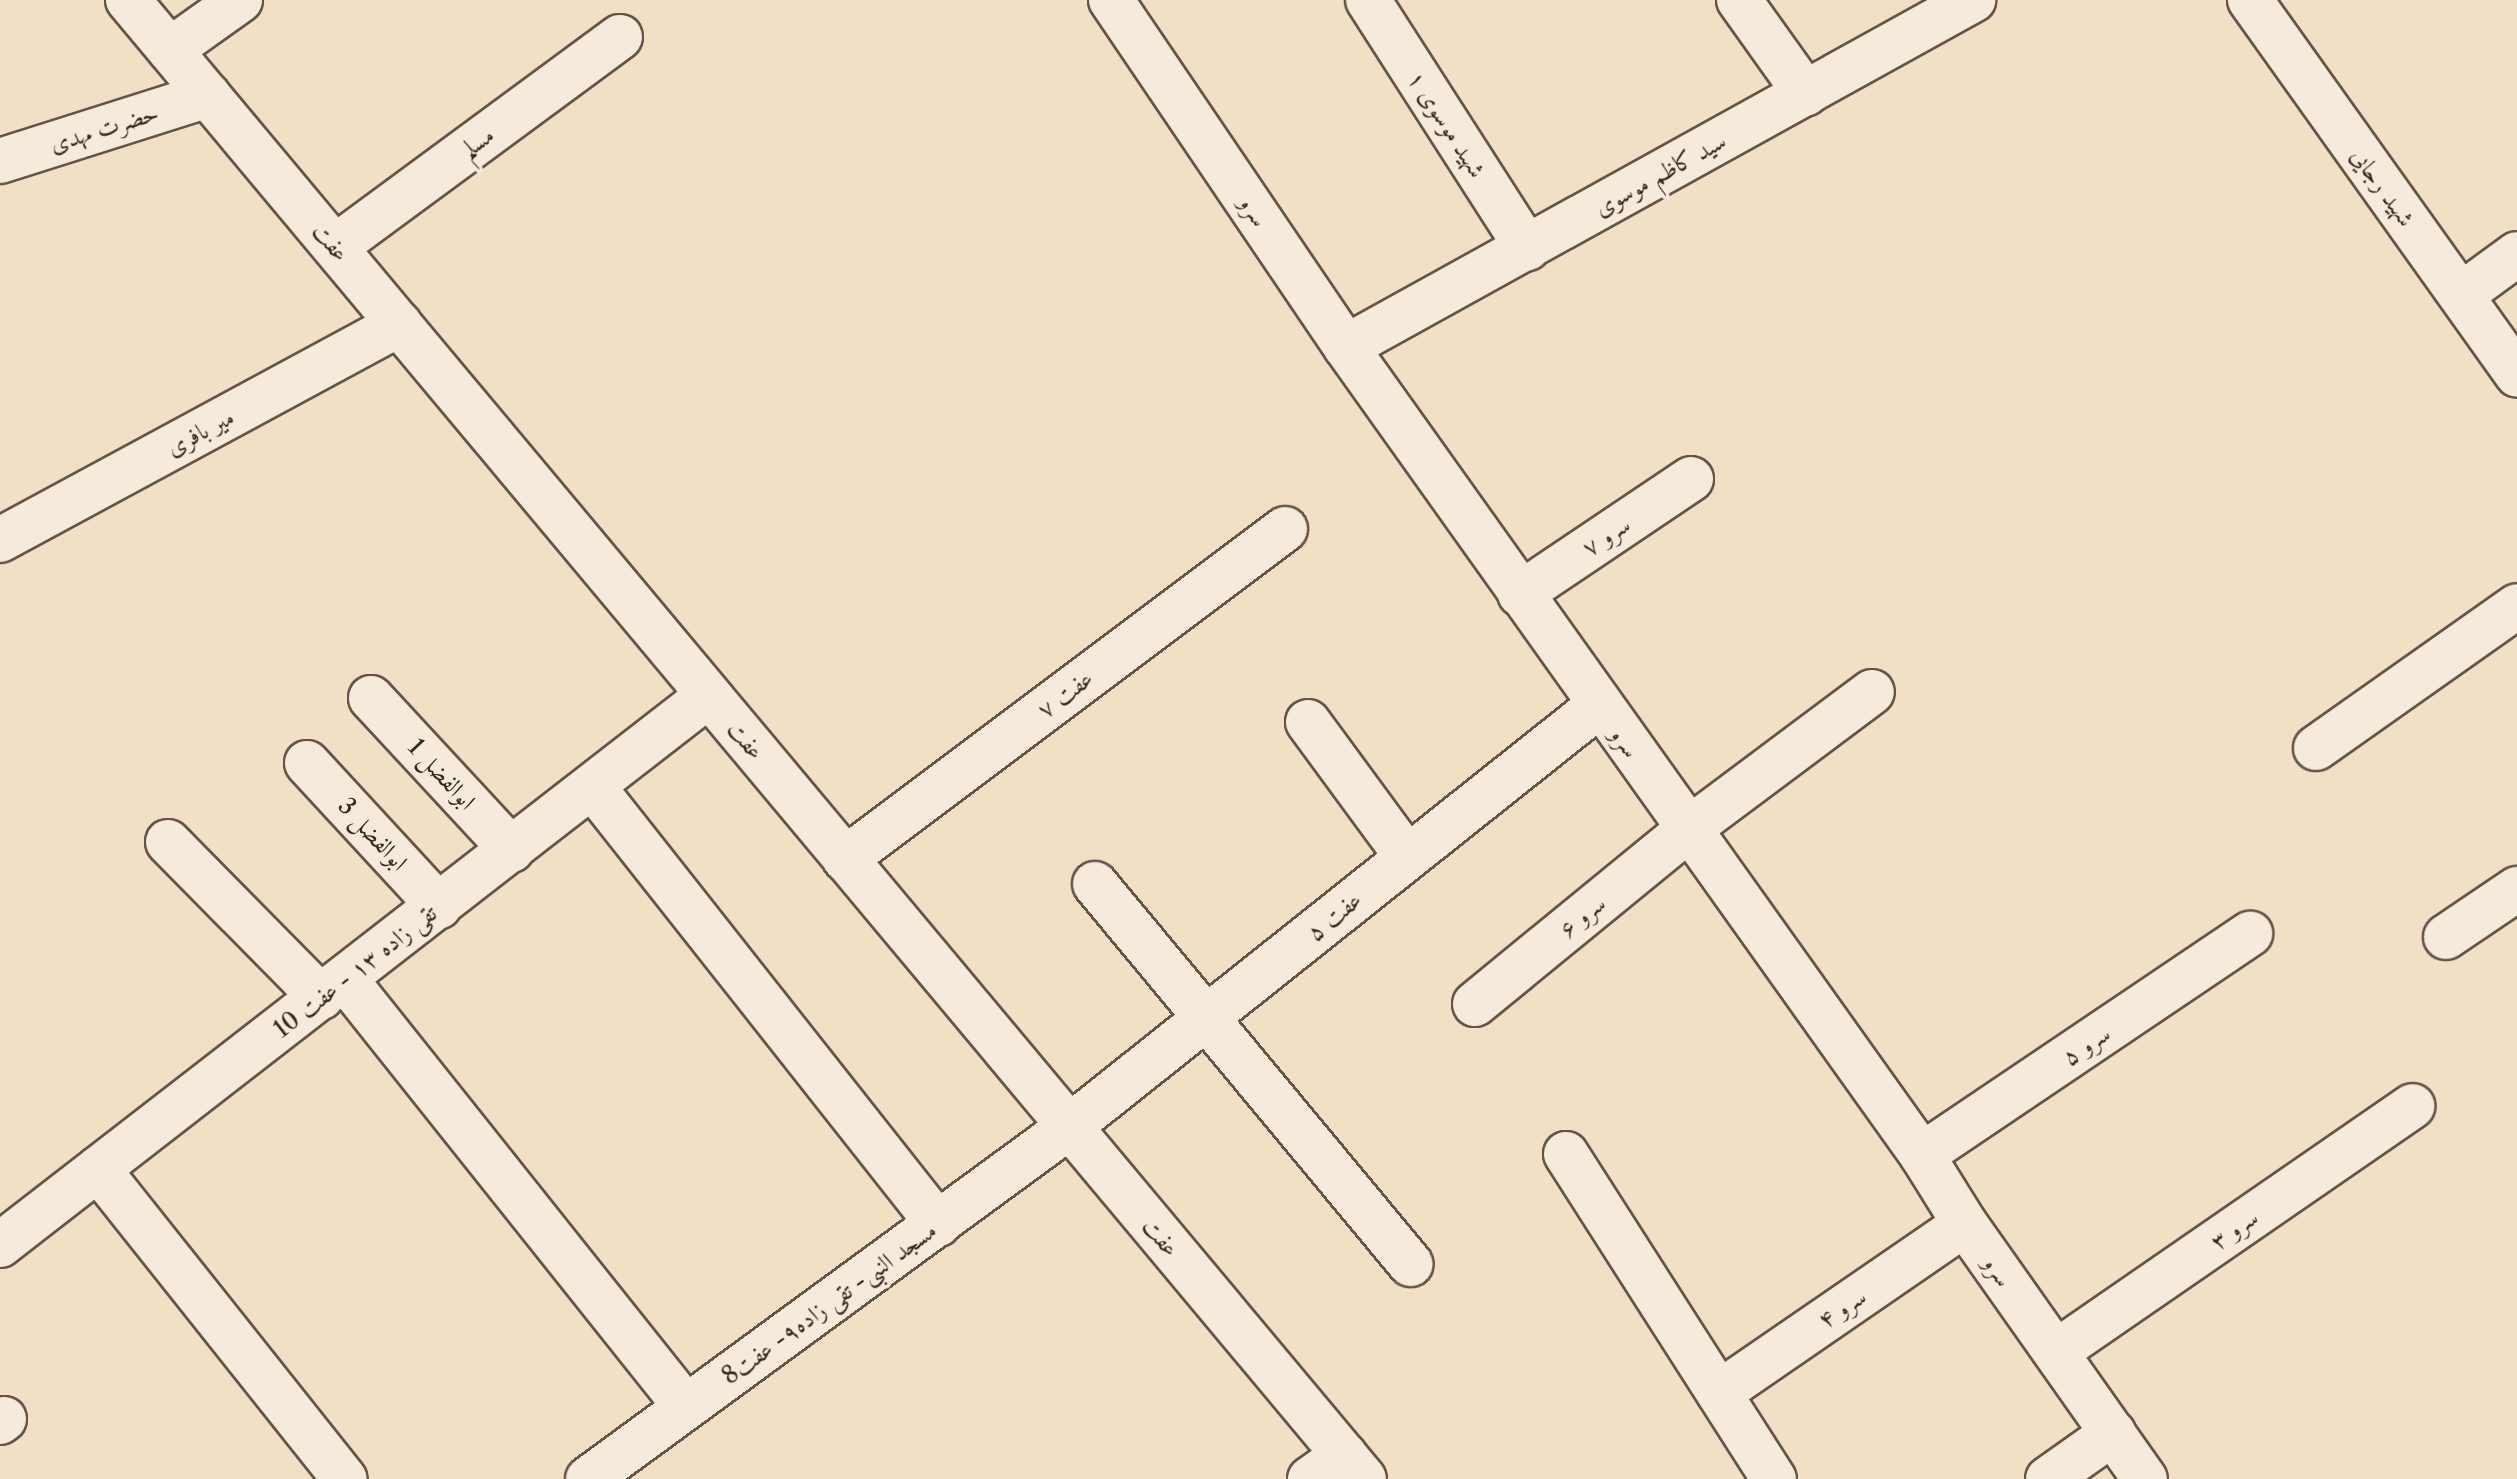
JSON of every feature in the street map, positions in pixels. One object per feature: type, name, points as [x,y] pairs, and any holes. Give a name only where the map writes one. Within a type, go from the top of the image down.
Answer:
[{"type":"street","name":"عفت","points":[[128,0],[1069,1127],[1339,1471]]},
{"type":"street","points":[[170,50],[240,0]]},
{"type":"street","name":"سرو","points":[[1111,0],[1346,347],[1598,706],[1690,828],[1922,1155],[1965,1224],[2145,1479]]},
{"type":"street","name":"شهید موسوی ۱","points":[[1368,0],[1527,248]]},
{"type":"street","points":[[1739,0],[1806,94]]},
{"type":"street","name":"سید کاظم موسوی","points":[[1346,347],[1973,0]]},
{"type":"street","name":"شهید رجایی","points":[[2268,7],[2517,374]]},
{"type":"street","name":"مسلم","points":[[335,247],[620,37]]},
{"type":"street","name":"حضرت مهدی","points":[[0,161],[208,95]]},
{"type":"street","points":[[2461,295],[2517,254]]},
{"type":"street","name":"میر بافری","points":[[0,540],[399,324]]},
{"type":"street","name":"سرو ۷","points":[[1520,594],[1691,479]]},
{"type":"street","name":"عفت ۷","points":[[845,859],[1285,529]]},
{"type":"street","points":[[2316,748],[2517,606]]},
{"type":"street","name":"سرو ۶","points":[[1475,1004],[1690,828],[1872,692]]},
{"type":"street","name":"تقی زاده ۱۳ - عفت 10","points":[[0,1245],[709,695]]},
{"type":"street","name":"ابوالفضل 1","points":[[371,698],[512,850]]},
{"type":"street","name":"عفت ۵","points":[[1069,1127],[1598,706]]},
{"type":"street","points":[[1308,722],[1407,857]]},
{"type":"street","name":"ابوالفضل 3","points":[[307,763],[439,906]]},
{"type":"street","points":[[593,787],[938,1224]]},
{"type":"street","points":[[168,842],[333,988],[686,1407]]},
{"type":"street","points":[[1095,884],[1410,1264]]},
{"type":"street","points":[[2446,937],[2517,889]]},
{"type":"street","name":"سرو ۵","points":[[1922,1155],[2250,934]]},
{"type":"street","name":"سرو ۳","points":[[2056,1352],[2412,1106]]},
{"type":"street","name":"مسجد النبی- تقی زاده۹- عفت8","points":[[588,1479],[1069,1127]]},
{"type":"street","points":[[1566,1154],[1774,1479]]},
{"type":"street","points":[[98,1169],[345,1479]]},
{"type":"street","name":"سرو ۴","points":[[1719,1393],[1965,1224]]},
{"type":"street","points":[[2048,1479],[2113,1433]]}]
